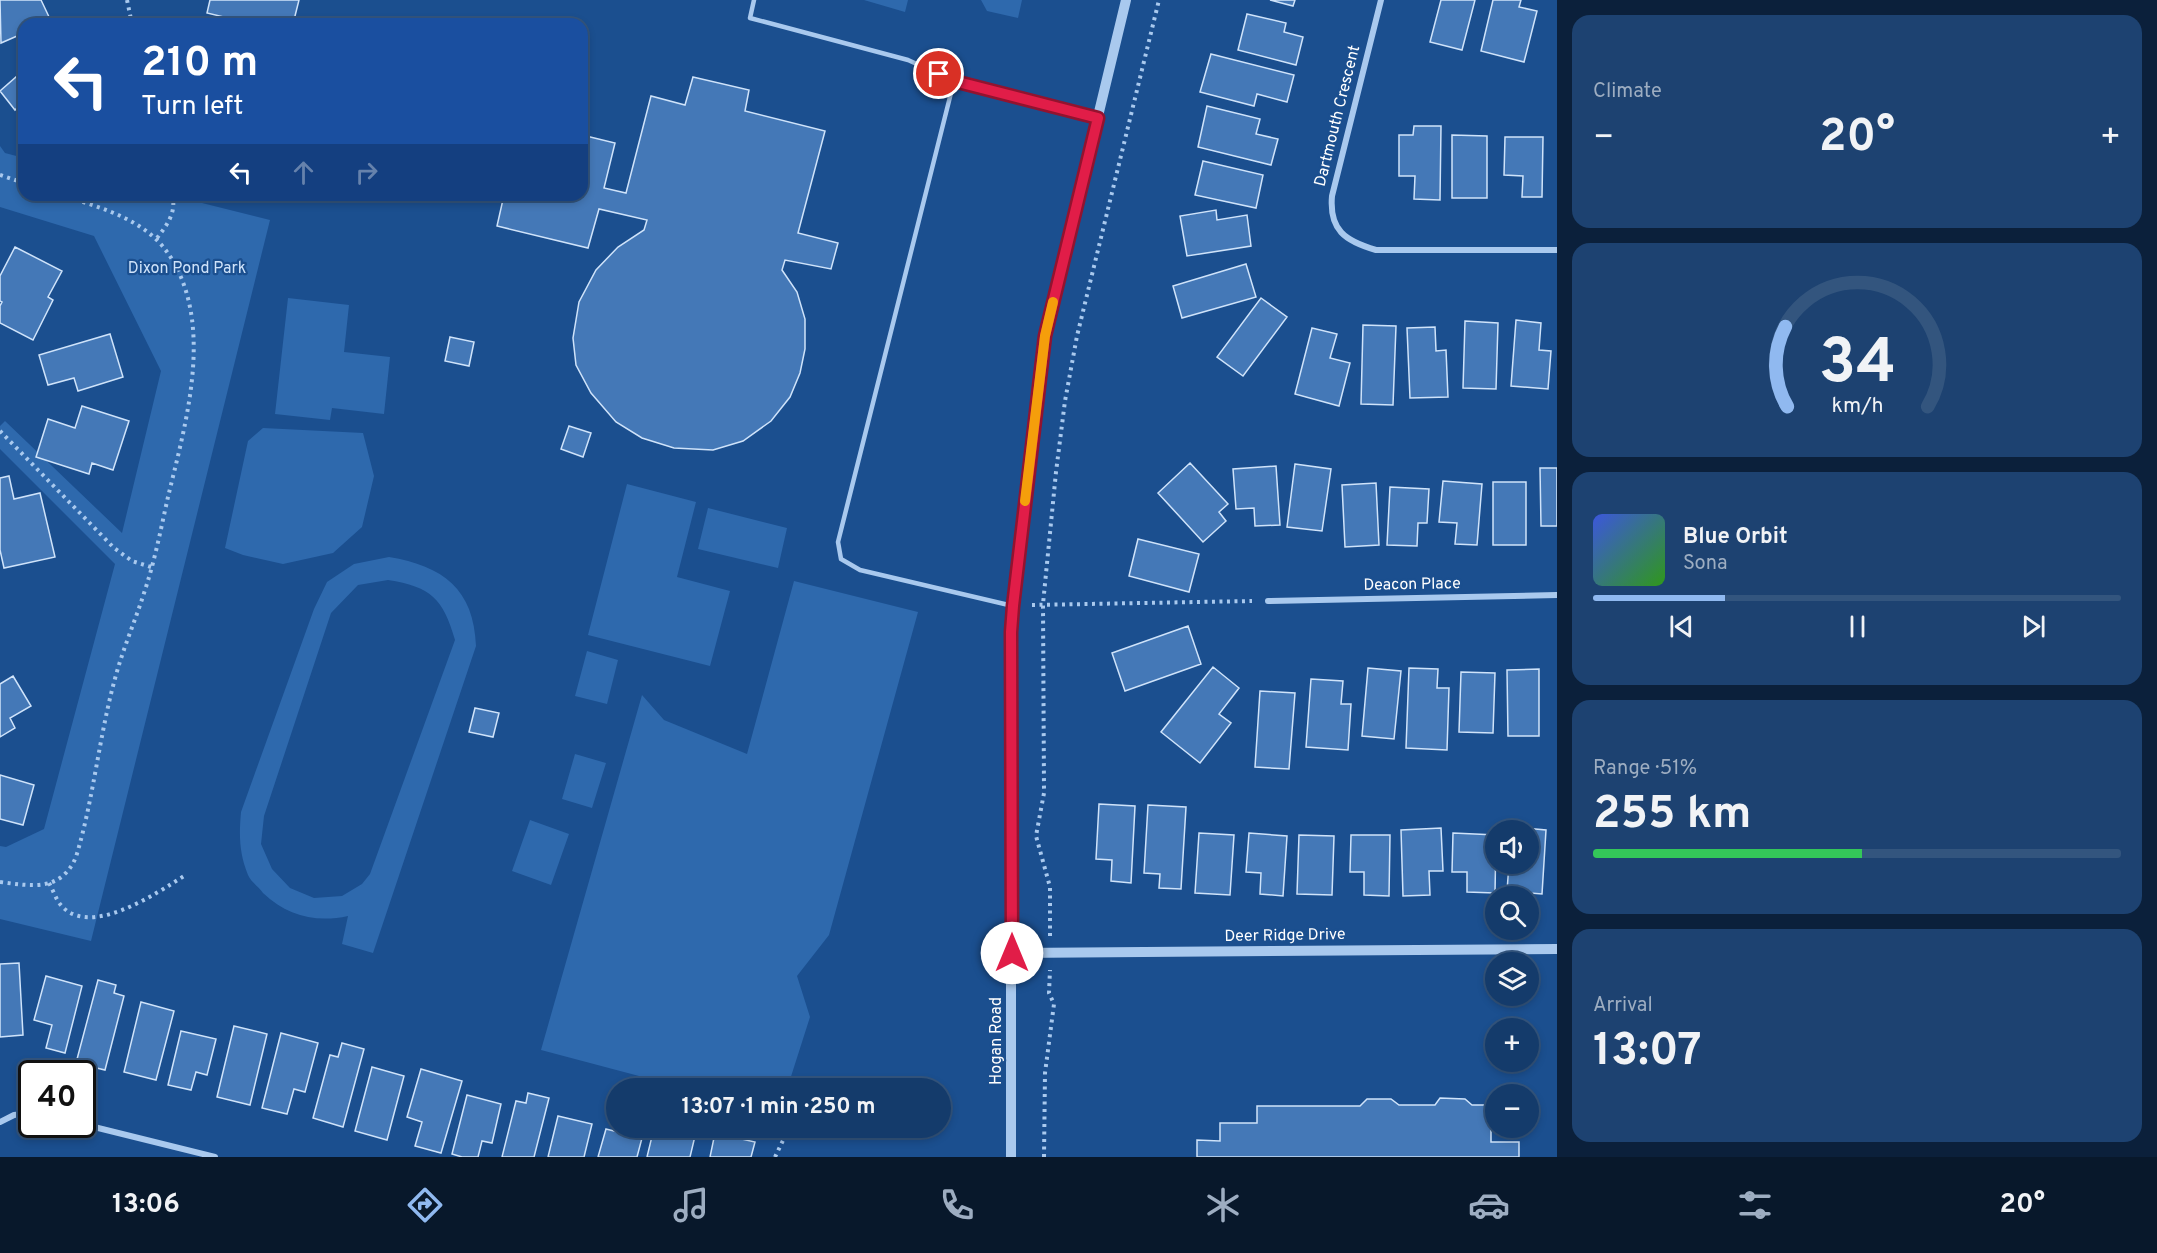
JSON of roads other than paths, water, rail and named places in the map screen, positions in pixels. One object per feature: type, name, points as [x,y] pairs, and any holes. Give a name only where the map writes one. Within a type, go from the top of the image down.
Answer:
[{"type":"street","name":"Hogan Road","points":[[1011,1157],[1011,632],[1013,606],[1045,336],[1126,0]]},
{"type":"street","name":"Dartmouth Crescent","points":[[1381,0],[1332,196],[1332,220],[1339,231],[1350,240],[1376,250],[1557,250]]},
{"type":"street","name":"Deacon Place","points":[[1268,601],[1557,596]]},
{"type":"street","name":"Deer Ridge Drive","points":[[1012,953],[1557,949]]},
{"type":"street","points":[[0,1122],[18,1115]]},
{"type":"street","points":[[96,1127],[215,1157]]},
{"type":"lane","points":[[754,0],[750,18],[908,60],[954,81],[1098,118]]},
{"type":"lane","points":[[954,81],[838,542],[841,559],[860,570],[1013,606]]},
{"type":"park label","name":"Dixon Pond Park","points":[[187,269]]}]
